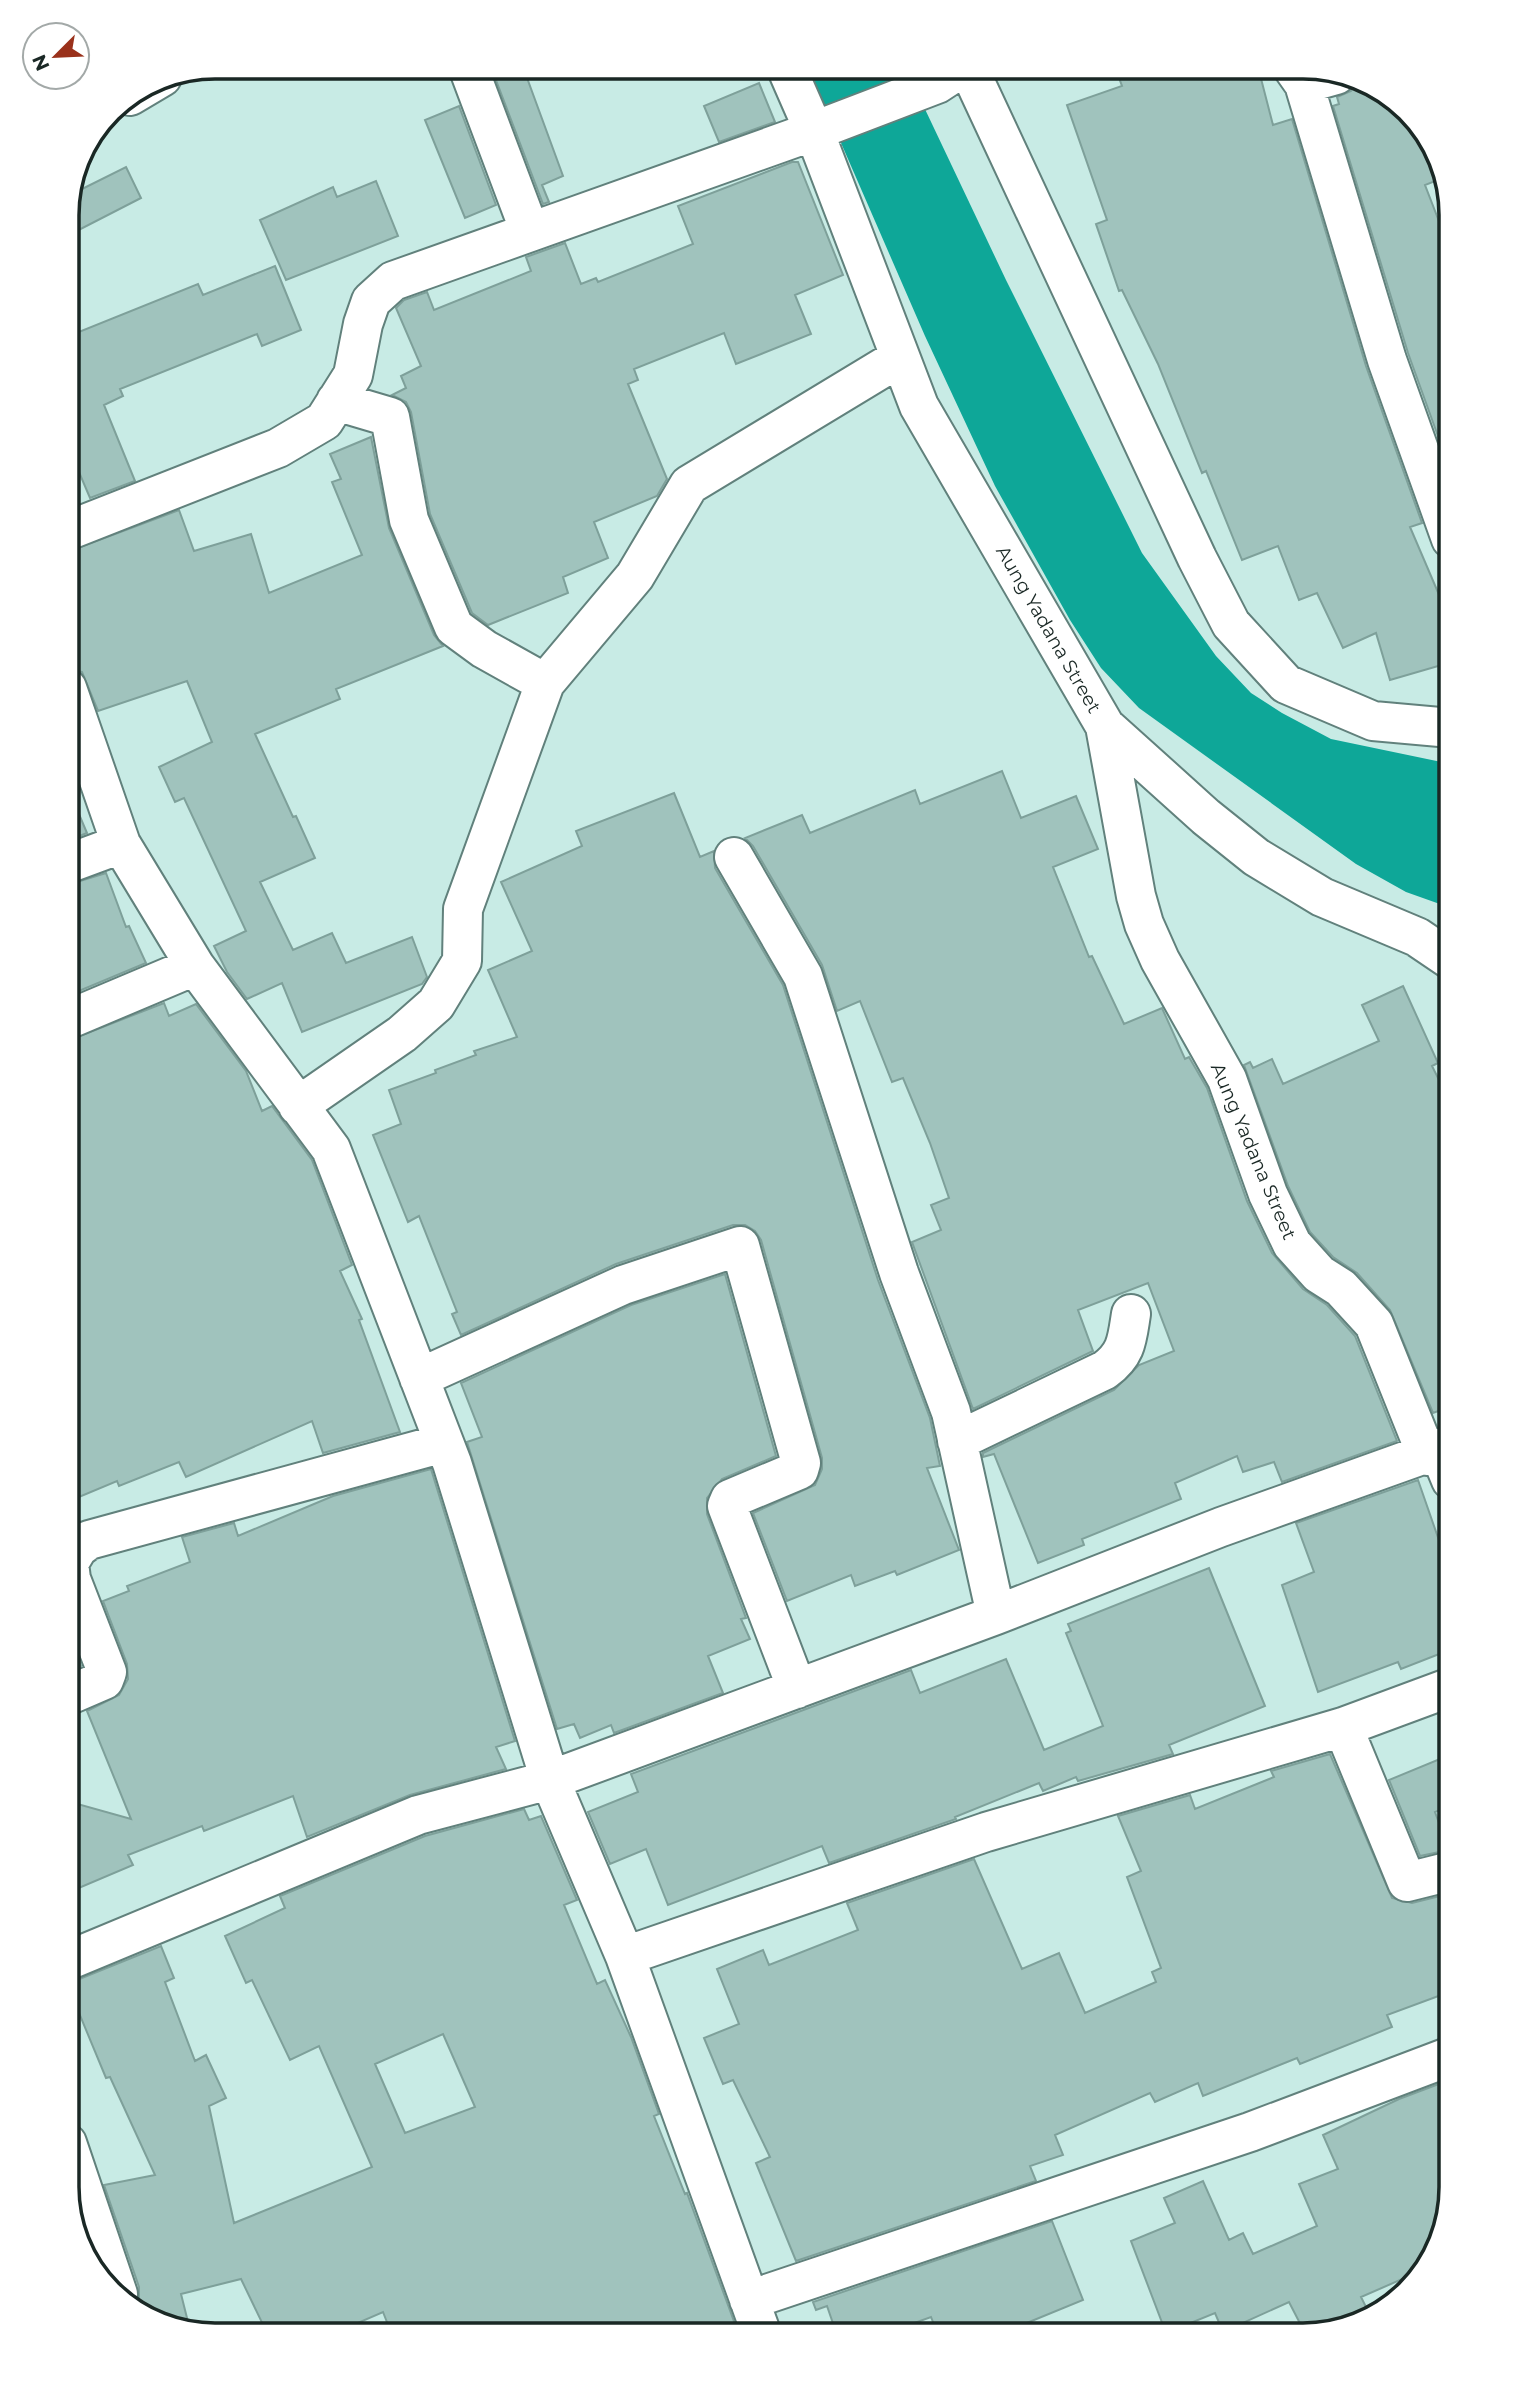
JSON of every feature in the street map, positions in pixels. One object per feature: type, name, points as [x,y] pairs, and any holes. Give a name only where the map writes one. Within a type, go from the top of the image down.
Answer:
[{"type":"street","points":[[473,79],[530,232]]},
{"type":"street","name":"Aung Yadana Street","points":[[792,79],[819,128],[899,358],[919,406],[1105,726],[1136,896],[1144,924],[1160,960],[1227,1079],[1268,1194],[1292,1244],[1318,1275],[1342,1288],[1374,1324],[1439,1452]]},
{"type":"street","points":[[79,526],[278,448],[324,421],[354,374],[363,324],[372,302],[393,281],[819,128],[941,79]]},
{"type":"street","points":[[959,79],[1231,624],[1286,684],[1373,721],[1439,727]]},
{"type":"street","points":[[1312,79],[1388,360],[1439,505]]},
{"type":"street","points":[[298,1106],[402,1034],[436,1004],[462,961],[463,909],[545,684],[635,576],[689,485],[899,358]]},
{"type":"street","points":[[336,401],[390,417],[409,520],[454,627],[484,649],[545,684]]},
{"type":"street","points":[[1105,726],[1206,817],[1256,857],[1322,897],[1417,937],[1439,953]]},
{"type":"street","points":[[79,750],[121,845],[195,966],[331,1149],[444,1443],[550,1780],[625,1956],[758,2323]]},
{"type":"street","points":[[79,860],[121,845]]},
{"type":"street","points":[[734,857],[803,976],[899,1273],[951,1412],[996,1615]]},
{"type":"street","points":[[79,1015],[195,966]]},
{"type":"street","points":[[419,1378],[623,1285],[740,1246],[801,1463],[799,1470],[730,1499],[727,1506],[797,1689]]},
{"type":"street","points":[[957,1441],[1105,1370],[1119,1360],[1125,1350],[1131,1314]]},
{"type":"street","points":[[79,1547],[89,1540],[444,1443]]},
{"type":"street","points":[[79,1956],[418,1815],[550,1780],[996,1615],[1221,1527],[1439,1459]]},
{"type":"street","points":[[79,1600],[107,1672],[104,1681],[79,1691]]},
{"type":"street","points":[[625,1956],[986,1832],[1343,1727],[1439,1696]]},
{"type":"street","points":[[1343,1727],[1407,1882],[1439,1874]]},
{"type":"street","points":[[749,2300],[1250,2132],[1439,2061]]},
{"type":"street","points":[[80,2207],[108,2270]]},
{"type":"shaded area","points":[[813,79],[911,79],[1006,280],[1142,553],[1216,656],[1251,693],[1331,739],[1439,762],[1439,904],[1406,892],[1356,864],[1139,708],[1101,668],[1070,620],[995,486],[925,336]]},
{"type":"building","points":[[496,79],[527,79],[563,176],[542,185],[549,202],[543,204]]},
{"type":"building","points":[[1119,79],[1261,79],[1273,125],[1292,119],[1366,366],[1422,523],[1410,527],[1439,595],[1439,666],[1390,680],[1376,633],[1343,648],[1317,593],[1299,600],[1278,546],[1242,560],[1206,471],[1202,473],[1158,364],[1122,290],[1119,291],[1096,224],[1107,220],[1067,105],[1122,86]]},
{"type":"building","points":[[759,83],[775,122],[719,142],[704,106]]},
{"type":"building","points":[[1353,88],[1379,102],[1405,125],[1425,155],[1435,181],[1425,185],[1439,221],[1439,439],[1408,353],[1333,106],[1339,104],[1337,97]]},
{"type":"building","points":[[459,106],[496,205],[465,218],[425,120]]},
{"type":"building","points":[[798,162],[843,275],[795,295],[811,334],[736,364],[724,333],[634,369],[638,380],[628,384],[667,479],[657,496],[594,522],[608,558],[563,577],[568,593],[488,625],[472,613],[430,514],[411,412],[406,402],[392,395],[406,388],[401,376],[421,366],[396,308],[404,300],[427,292],[434,310],[531,271],[526,257],[565,243],[581,284],[596,278],[598,282],[693,244],[678,206]]},
{"type":"building","points":[[126,167],[141,198],[79,230],[81,189]]},
{"type":"building","points":[[376,181],[398,236],[286,280],[260,220],[333,187],[337,197]]},
{"type":"building","points":[[275,266],[301,330],[262,346],[257,334],[120,389],[123,396],[104,405],[135,481],[90,498],[79,472],[79,332],[198,284],[203,295]]},
{"type":"building","points":[[371,437],[389,528],[434,635],[443,646],[336,689],[340,699],[255,734],[315,858],[260,882],[293,950],[332,933],[346,963],[412,937],[427,977],[422,984],[302,1032],[282,983],[247,999],[227,972],[214,946],[246,931],[184,798],[175,802],[159,767],[212,742],[187,681],[98,711],[82,672],[79,671],[79,548],[179,510],[194,551],[251,534],[269,593],[362,555],[332,482],[341,479],[330,454]]},
{"type":"building","points":[[1002,771],[1021,818],[1076,796],[1098,849],[1053,867],[1089,957],[1092,956],[1124,1024],[1162,1008],[1185,1059],[1189,1057],[1207,1088],[1247,1201],[1272,1253],[1303,1289],[1327,1305],[1355,1336],[1397,1441],[1282,1482],[1274,1462],[1243,1472],[1237,1456],[1175,1483],[1181,1499],[1082,1539],[1084,1545],[1038,1563],[994,1454],[983,1457],[983,1453],[1114,1390],[1139,1365],[1174,1351],[1148,1283],[1078,1310],[1093,1351],[973,1409],[912,1242],[941,1230],[931,1205],[949,1198],[930,1143],[903,1078],[892,1082],[860,1001],[837,1011],[822,965],[753,846],[745,838],[802,815],[810,833],[915,790],[920,804]]},
{"type":"building","points":[[674,793],[700,857],[714,851],[715,868],[783,985],[878,1280],[930,1418],[940,1466],[927,1468],[959,1550],[897,1575],[895,1571],[855,1586],[851,1575],[787,1601],[753,1513],[815,1485],[822,1469],[822,1458],[761,1240],[755,1231],[745,1225],[733,1225],[616,1264],[461,1335],[452,1314],[457,1312],[419,1216],[408,1222],[373,1135],[401,1124],[389,1090],[476,1055],[474,1051],[517,1037],[488,970],[532,951],[501,882],[582,846],[576,831]]},
{"type":"building","points":[[79,814],[87,833],[79,836]]},
{"type":"building","points":[[106,873],[126,927],[129,926],[146,963],[79,991],[79,881]]},
{"type":"building","points":[[1403,986],[1438,1063],[1432,1066],[1439,1080],[1439,1411],[1433,1413],[1390,1310],[1357,1273],[1333,1257],[1310,1232],[1288,1186],[1244,1065],[1250,1062],[1253,1068],[1272,1059],[1283,1084],[1379,1041],[1362,1005]]},
{"type":"building","points":[[164,1003],[169,1016],[196,1004],[246,1071],[262,1111],[272,1106],[312,1160],[352,1265],[340,1271],[362,1319],[359,1320],[400,1432],[323,1453],[312,1421],[186,1477],[179,1462],[119,1486],[117,1481],[79,1497],[79,1036]]},
{"type":"building","points":[[725,1274],[776,1456],[722,1479],[707,1498],[707,1514],[746,1618],[741,1619],[750,1639],[708,1656],[723,1693],[614,1733],[611,1725],[580,1738],[574,1724],[557,1729],[467,1442],[482,1437],[461,1383],[631,1305]]},
{"type":"building","points":[[431,1469],[515,1741],[496,1747],[506,1769],[410,1795],[307,1837],[293,1796],[204,1831],[202,1826],[128,1855],[133,1865],[79,1888],[79,1804],[131,1819],[87,1711],[119,1695],[128,1679],[127,1664],[103,1601],[129,1591],[127,1586],[190,1562],[182,1537],[234,1523],[238,1536],[333,1496]]},
{"type":"building","points":[[1418,1480],[1439,1540],[1439,1654],[1401,1669],[1398,1662],[1318,1692],[1282,1585],[1314,1572],[1296,1523]]},
{"type":"building","points":[[1209,1568],[1265,1706],[1169,1745],[1173,1754],[1078,1781],[1076,1777],[1043,1791],[1039,1783],[955,1817],[956,1819],[829,1863],[822,1846],[668,1905],[646,1849],[610,1864],[588,1812],[638,1792],[631,1774],[911,1670],[920,1693],[1006,1659],[1044,1750],[1103,1726],[1066,1633],[1071,1631],[1068,1624]]},
{"type":"building","points":[[1330,1754],[1392,1898],[1412,1903],[1439,1896],[1439,1996],[1387,2015],[1392,2027],[1300,2064],[1297,2058],[1203,2096],[1198,2083],[1155,2102],[1150,2093],[1055,2135],[1063,2155],[1030,2166],[1036,2181],[796,2261],[756,2163],[770,2157],[733,2080],[723,2084],[704,2038],[739,2024],[717,1969],[763,1950],[769,1965],[858,1930],[847,1903],[974,1859],[1022,1969],[1059,1953],[1085,2013],[1156,1982],[1152,1972],[1161,1968],[1127,1877],[1141,1871],[1118,1816],[1190,1795],[1195,1809],[1274,1777],[1271,1771]]},
{"type":"building","points":[[1439,1759],[1439,1810],[1435,1812],[1439,1823],[1439,1852],[1420,1856],[1389,1780]]},
{"type":"building","points":[[524,1809],[529,1820],[541,1816],[577,1900],[564,1905],[597,1984],[605,1980],[631,2037],[659,2114],[654,2116],[685,2194],[687,2193],[735,2323],[387,2323],[383,2312],[358,2323],[262,2323],[241,2279],[181,2294],[188,2321],[171,2316],[139,2300],[139,2287],[104,2185],[155,2175],[110,2077],[106,2078],[79,2013],[79,1979],[161,1946],[174,1978],[165,1982],[195,2061],[206,2055],[226,2098],[209,2106],[234,2223],[372,2167],[319,2046],[290,2060],[252,1980],[246,1983],[225,1936],[285,1908],[280,1896],[425,1836]],"holes":[[[443,2034],[475,2107],[405,2133],[375,2064]]]},
{"type":"building","points":[[1439,2084],[1439,2187],[1435,2222],[1421,2255],[1403,2279],[1361,2297],[1366,2307],[1338,2319],[1300,2323],[1289,2302],[1243,2323],[1219,2323],[1215,2313],[1190,2323],[1162,2323],[1131,2241],[1175,2223],[1164,2198],[1203,2181],[1229,2240],[1243,2233],[1253,2254],[1317,2226],[1299,2184],[1338,2169],[1323,2135],[1399,2099]]},
{"type":"building","points":[[1052,2221],[1083,2300],[1027,2323],[933,2323],[931,2317],[914,2323],[833,2323],[827,2306],[816,2310],[813,2302]]}]
